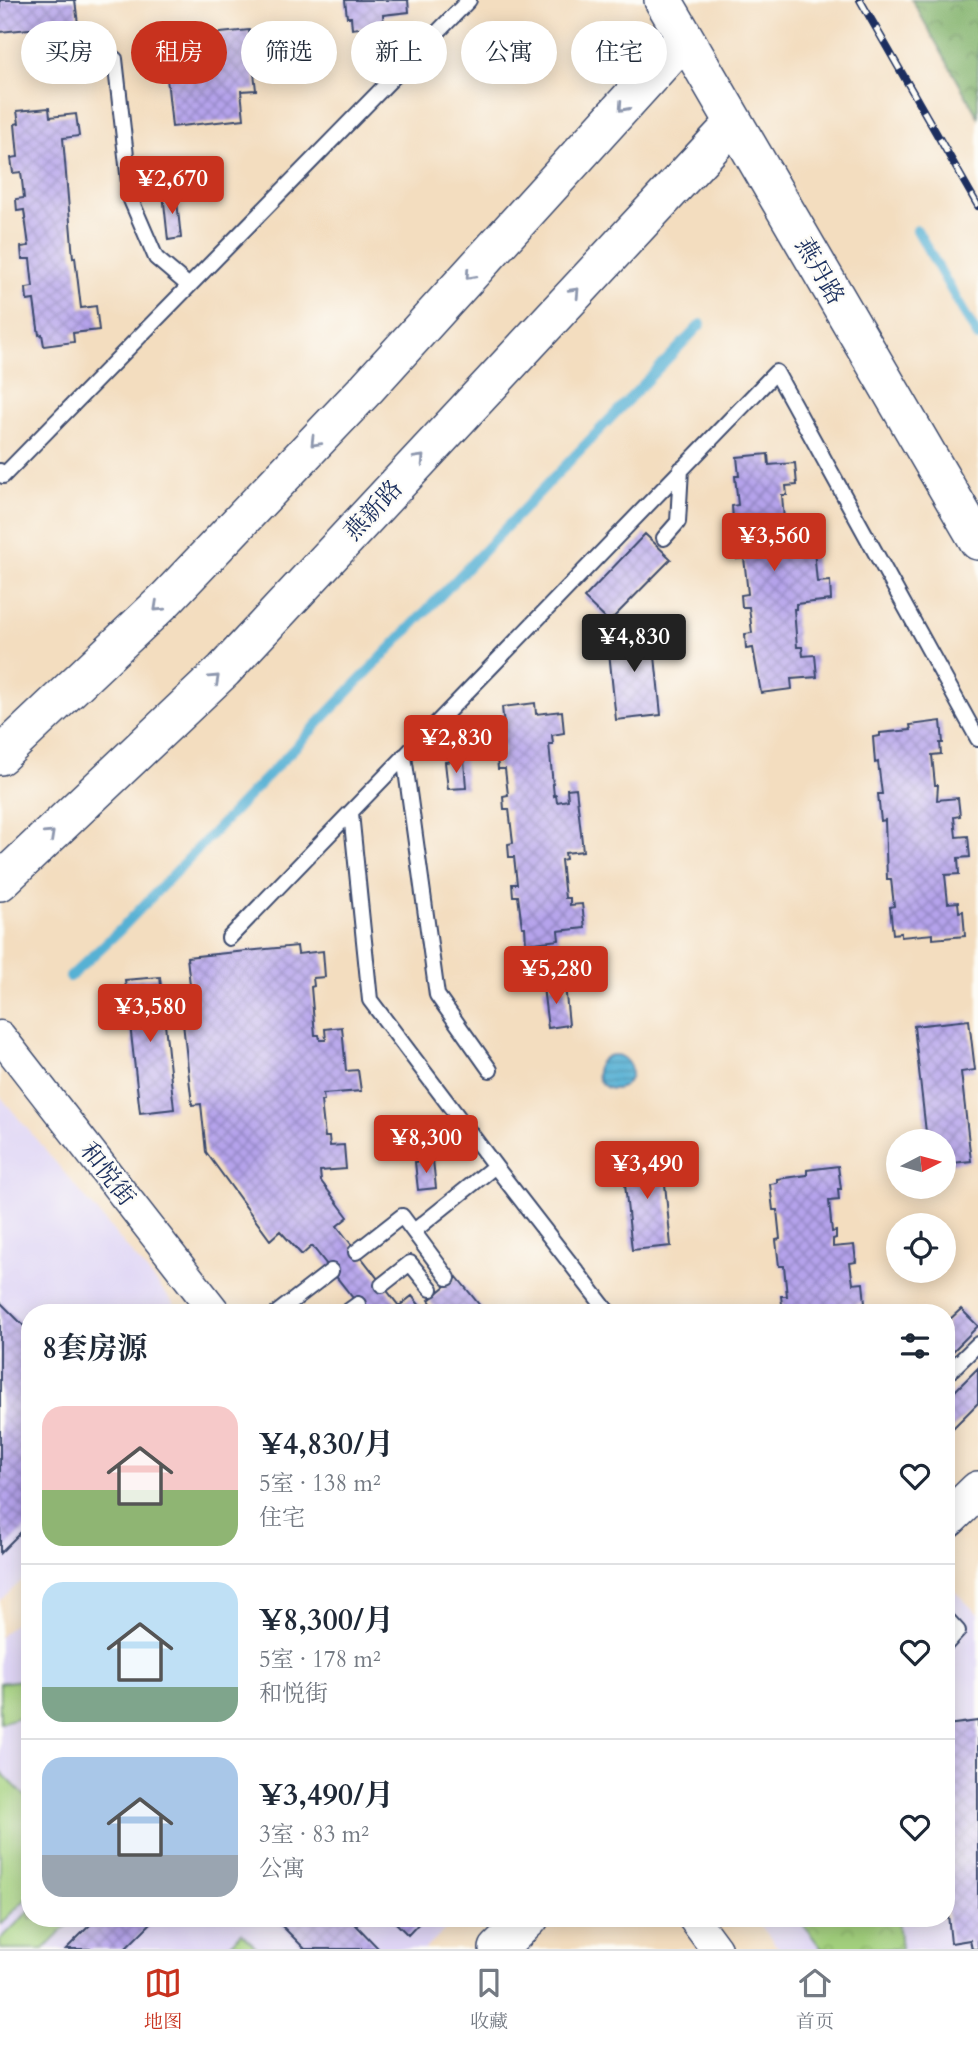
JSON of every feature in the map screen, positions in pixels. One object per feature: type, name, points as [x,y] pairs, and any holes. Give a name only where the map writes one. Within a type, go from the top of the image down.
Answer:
[{"type":"street","name":"燕丹路","points":[[663,0],[978,541]]},
{"type":"street","points":[[0,756],[167,598],[367,388],[685,38]]},
{"type":"street","name":"燕新路","points":[[0,882],[224,670],[733,124]]},
{"type":"street","name":"和悦街","points":[[0,1035],[209,1304]]},
{"type":"street","points":[[955,1512],[978,1490]]},
{"type":"street","points":[[498,1949],[521,1927]]},
{"type":"street","points":[[700,1927],[716,1949]]},
{"type":"lane","points":[[0,471],[3,475],[469,0]]},
{"type":"lane","points":[[117,77],[131,200],[156,258],[189,286]]},
{"type":"lane","points":[[229,938],[776,372],[978,739]]},
{"type":"lane","points":[[664,538],[678,522],[681,469]]},
{"type":"lane","points":[[404,756],[437,995],[490,1070]]},
{"type":"lane","points":[[351,813],[370,1000],[602,1304]]},
{"type":"lane","points":[[414,1231],[495,1166]]},
{"type":"lane","points":[[356,1252],[402,1216],[448,1278]]},
{"type":"lane","points":[[382,1284],[410,1263],[431,1289]]},
{"type":"lane","points":[[288,1304],[331,1271]]},
{"type":"lane","points":[[955,1367],[978,1345]]},
{"type":"shaded area","points":[[0,1096],[174,1304],[21,1304],[21,1581],[0,1601]]},
{"type":"shaded area","points":[[955,1592],[978,1614],[978,1949],[779,1949],[762,1927],[955,1927]]},
{"type":"shaded area","points":[[21,1616],[21,1927],[448,1927],[425,1949],[0,1949],[0,1637]]},
{"type":"green space","points":[[912,0],[978,0],[978,117]]},
{"type":"green space","points":[[21,1680],[21,1717],[0,1723],[0,1683]]},
{"type":"green space","points":[[0,1771],[21,1792],[21,1904],[0,1924]]},
{"type":"green space","points":[[21,1919],[21,1927],[66,1927],[44,1949],[0,1949],[0,1940]]},
{"type":"green space","points":[[805,1927],[899,1927],[901,1949],[822,1949]]},
{"type":"green space","points":[[242,1933],[258,1949],[225,1949]]},
{"type":"water","points":[[614,1055],[626,1060],[631,1072],[626,1084],[614,1089],[602,1084],[597,1072],[602,1060]]},
{"type":"building","points":[[0,0],[75,0],[78,21],[21,21],[21,30],[0,32]]},
{"type":"building","points":[[345,0],[408,0],[409,12],[383,15],[384,21],[351,21],[351,17],[347,17]]},
{"type":"building","points":[[241,31],[241,84],[255,84],[256,90],[241,91],[244,119],[172,127],[168,84],[227,84],[227,32]]},
{"type":"building","points":[[49,108],[50,117],[76,114],[79,136],[63,138],[73,258],[75,257],[81,308],[96,306],[99,330],[73,333],[74,342],[44,346],[42,334],[39,335],[34,300],[27,301],[26,288],[33,287],[30,259],[22,259],[21,247],[29,246],[24,210],[17,211],[16,199],[24,198],[21,172],[13,173],[11,158],[18,157],[15,124],[19,123],[17,111]]},
{"type":"building","points":[[176,192],[181,238],[168,240],[163,193]]},
{"type":"building","points":[[768,454],[769,465],[795,463],[797,485],[786,486],[787,495],[782,495],[786,546],[789,546],[790,551],[801,550],[800,540],[813,539],[817,582],[830,581],[831,600],[796,604],[794,609],[797,647],[802,647],[803,656],[815,655],[817,677],[791,679],[792,689],[761,693],[753,648],[746,649],[745,634],[752,633],[749,607],[742,607],[741,595],[748,594],[744,558],[737,559],[736,544],[743,543],[740,518],[733,519],[732,506],[738,505],[735,476],[739,476],[737,457]]},
{"type":"building","points":[[645,534],[671,559],[609,622],[584,598]]},
{"type":"building","points":[[652,627],[661,715],[616,720],[607,632]]},
{"type":"building","points":[[535,703],[536,714],[562,711],[564,733],[552,735],[553,744],[549,744],[554,796],[556,795],[557,802],[568,800],[567,789],[576,788],[583,851],[565,853],[566,859],[561,860],[565,898],[570,898],[570,905],[582,904],[585,928],[558,931],[559,940],[526,944],[518,896],[513,896],[512,884],[517,884],[514,857],[509,857],[508,844],[513,843],[509,809],[504,809],[503,796],[508,795],[505,769],[498,769],[497,757],[502,757],[503,753],[500,726],[504,726],[502,707]]},
{"type":"building","points":[[941,721],[941,754],[932,755],[935,785],[938,785],[937,800],[958,798],[960,816],[954,817],[956,837],[968,836],[970,857],[958,858],[959,874],[945,875],[948,903],[958,902],[959,912],[963,911],[965,936],[933,939],[933,934],[901,937],[901,933],[893,934],[890,907],[894,906],[891,879],[887,879],[885,820],[881,821],[878,794],[882,794],[873,737],[880,736],[880,733],[911,730],[910,725]]},
{"type":"building","points":[[464,760],[466,788],[448,789],[445,762]]},
{"type":"building","points":[[297,946],[298,954],[323,951],[325,977],[313,978],[314,986],[311,987],[315,1035],[319,1035],[320,1040],[326,1040],[325,1029],[342,1027],[346,1071],[358,1070],[361,1091],[323,1094],[324,1101],[321,1101],[325,1137],[329,1137],[330,1146],[344,1145],[346,1169],[320,1171],[321,1181],[348,1217],[337,1226],[397,1304],[358,1304],[312,1246],[302,1255],[280,1231],[270,1240],[206,1152],[201,1104],[192,1105],[182,1014],[193,1013],[187,957]]},
{"type":"building","points":[[160,977],[174,1109],[140,1113],[125,980]]},
{"type":"building","points":[[565,985],[569,1025],[548,1028],[543,987]]},
{"type":"building","points":[[969,1020],[975,1070],[961,1072],[971,1161],[956,1163],[956,1129],[926,1129],[914,1026]]},
{"type":"building","points":[[662,1153],[671,1246],[632,1250],[622,1156]]},
{"type":"building","points":[[433,1160],[436,1188],[418,1190],[415,1162]]},
{"type":"building","points":[[838,1166],[841,1189],[838,1189],[839,1200],[829,1201],[832,1232],[836,1231],[833,1247],[854,1245],[856,1262],[850,1263],[853,1284],[863,1283],[865,1303],[782,1304],[781,1296],[787,1296],[784,1266],[779,1266],[777,1210],[773,1210],[770,1184],[777,1183],[777,1179],[807,1175],[807,1170]]},
{"type":"building","points":[[457,1277],[479,1304],[432,1304],[429,1300]]},
{"type":"building","points":[[412,1296],[418,1304],[402,1304]]},
{"type":"building","points":[[0,1302],[21,1323],[21,1532],[0,1553]]},
{"type":"building","points":[[961,1309],[978,1326],[955,1349],[955,1315]]},
{"type":"building","points":[[978,1368],[978,1403],[955,1426],[955,1391]]},
{"type":"building","points":[[978,1721],[978,1949],[972,1949],[970,1940],[951,1943],[949,1927],[955,1927],[955,1724]]},
{"type":"building","points":[[88,1927],[147,1927],[125,1949],[66,1949]]},
{"type":"building","points":[[283,1927],[358,1927],[379,1949],[305,1949]]},
{"type":"building","points":[[400,1927],[416,1927],[408,1935]]},
{"type":"waterway","points":[[917,230],[978,337]]},
{"type":"waterway","points":[[70,977],[120,930],[701,324]]},
{"type":"railway","points":[[860,0],[978,206]]}]
